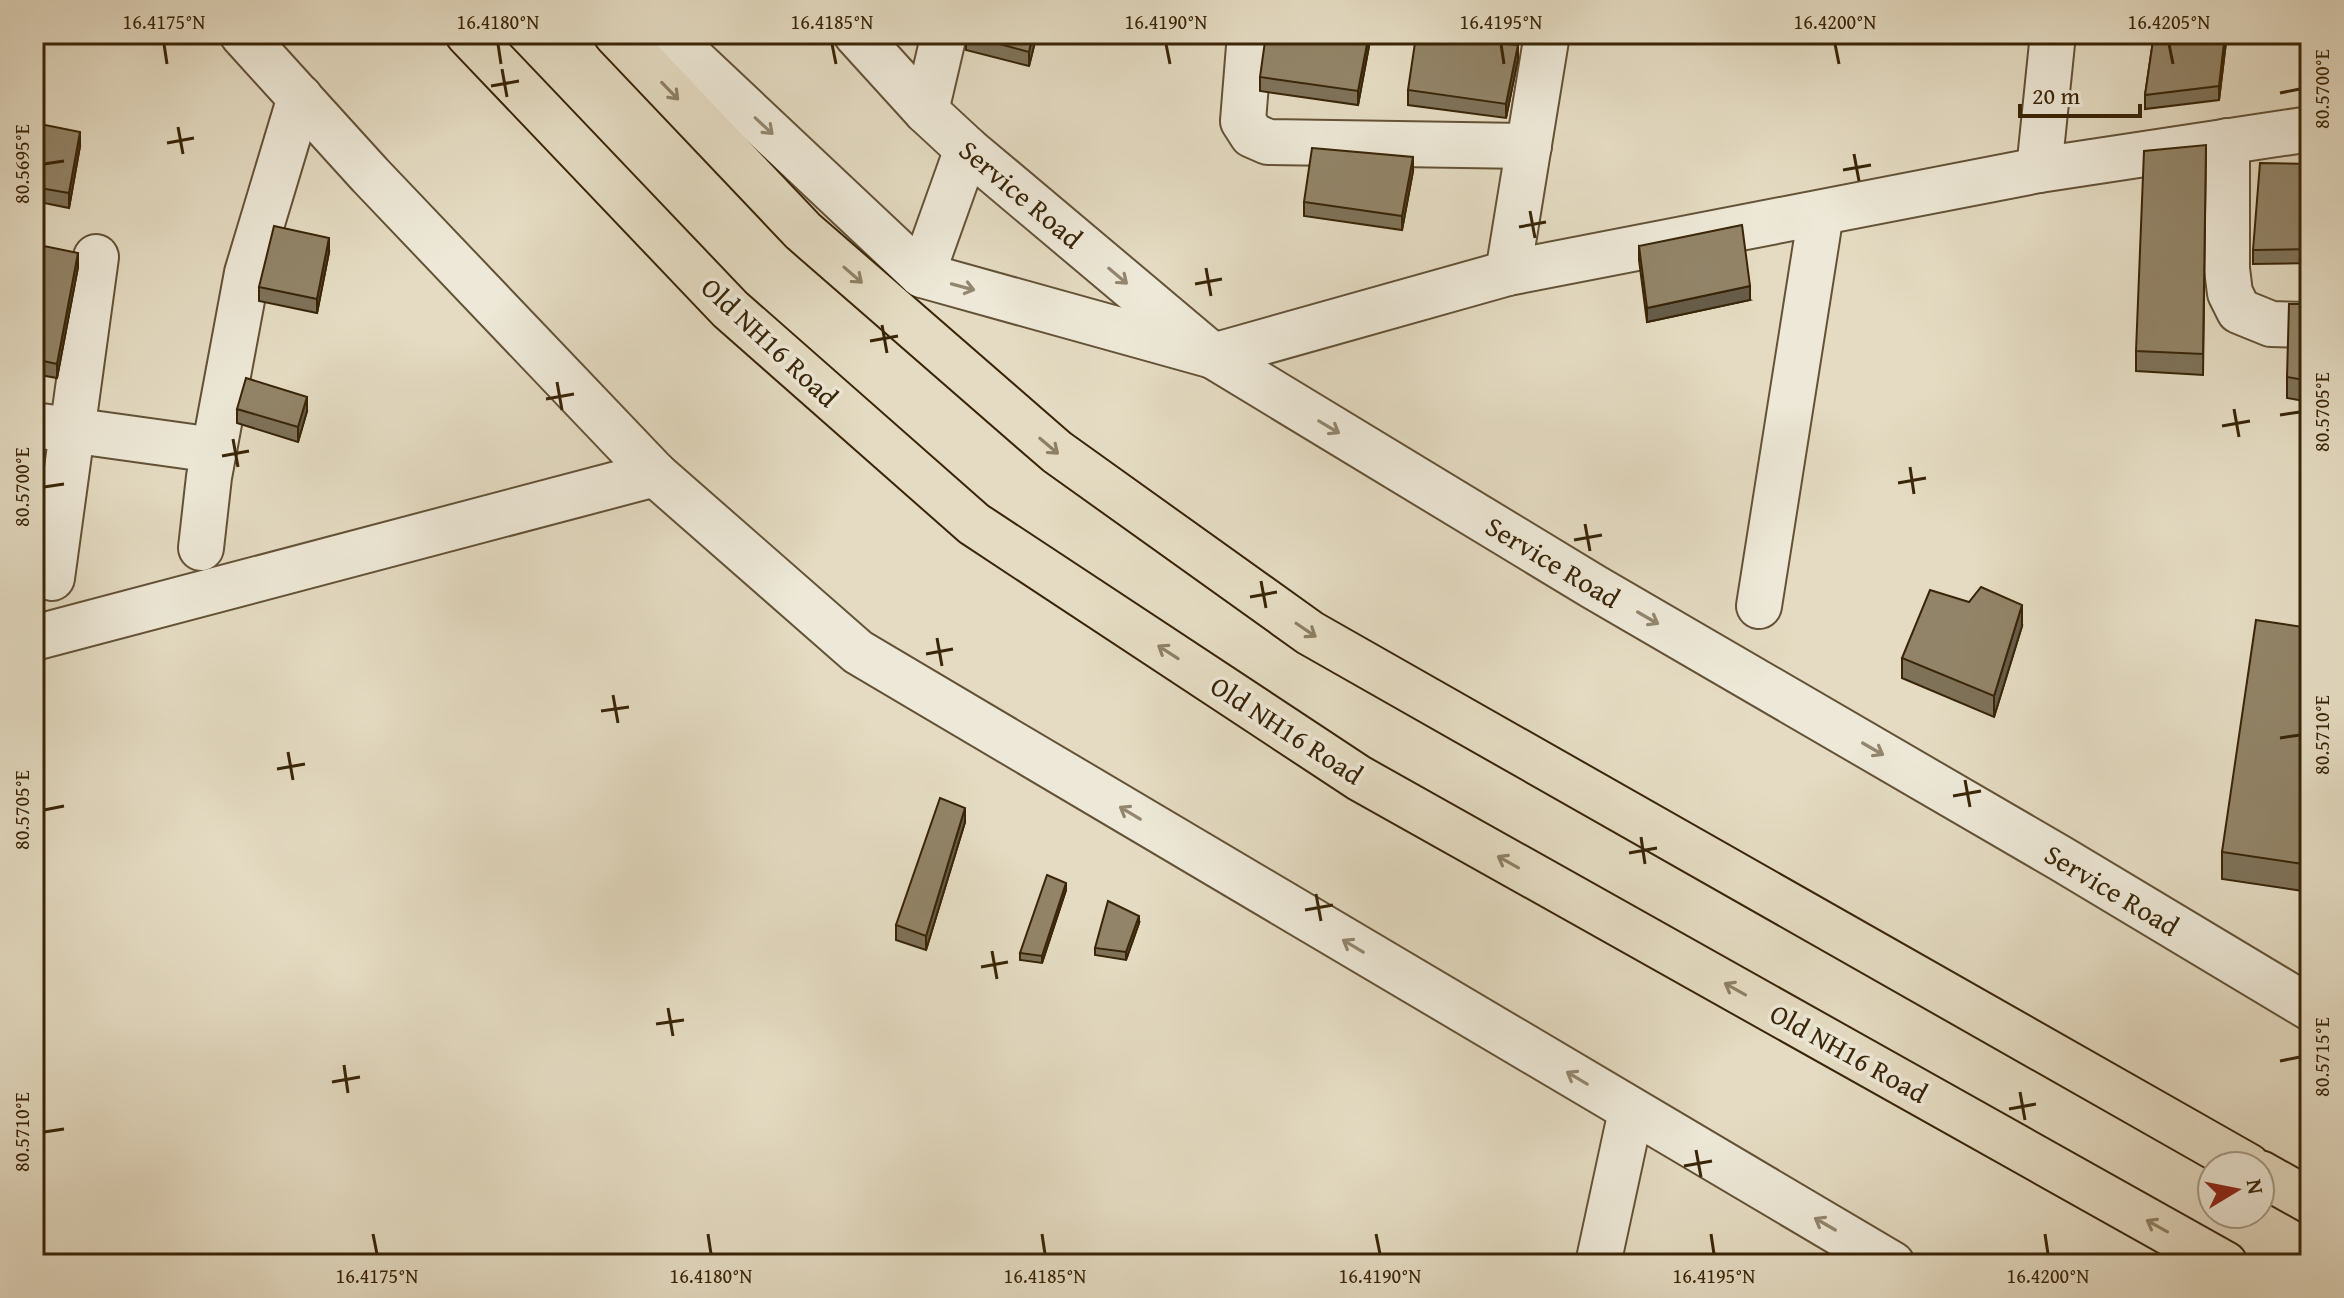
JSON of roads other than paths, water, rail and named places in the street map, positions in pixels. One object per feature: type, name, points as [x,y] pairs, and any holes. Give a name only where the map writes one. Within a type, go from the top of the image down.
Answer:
[{"type":"main road","name":"Old NH16 Road","points":[[468,34],[730,309],[974,524],[1359,778],[2225,1264]]},
{"type":"main road","points":[[616,34],[803,231],[1045,442],[1310,633],[2220,1150]]},
{"type":"main road","points":[[2276,1182],[2310,1201]]},
{"type":"street","points":[[242,34],[655,474],[858,652],[1892,1264]]},
{"type":"street","points":[[666,34],[922,275],[1213,356],[1508,273],[2039,170],[2310,129]]},
{"type":"street","name":"Service Road","points":[[856,34],[926,111],[967,149],[1213,356],[1594,587],[2060,858],[2310,1008]]},
{"type":"street","points":[[926,111],[944,34]]},
{"type":"street","points":[[1250,34],[1243,121],[1252,135],[1268,142],[1529,146]]},
{"type":"street","points":[[1508,273],[1547,34]]},
{"type":"street","points":[[2039,170],[2053,34]]},
{"type":"street","points":[[201,548],[214,450],[247,273],[300,97]]},
{"type":"street","points":[[2227,141],[2227,269],[2230,293],[2239,311],[2271,324],[2310,325]]},
{"type":"street","points":[[922,275],[967,149]]},
{"type":"street","points":[[1759,606],[1821,213]]},
{"type":"street","points":[[52,578],[53,428],[96,257]]},
{"type":"street","points":[[53,428],[214,450]]},
{"type":"street","points":[[34,638],[655,474]]},
{"type":"street","points":[[1598,1264],[1631,1111]]}]
